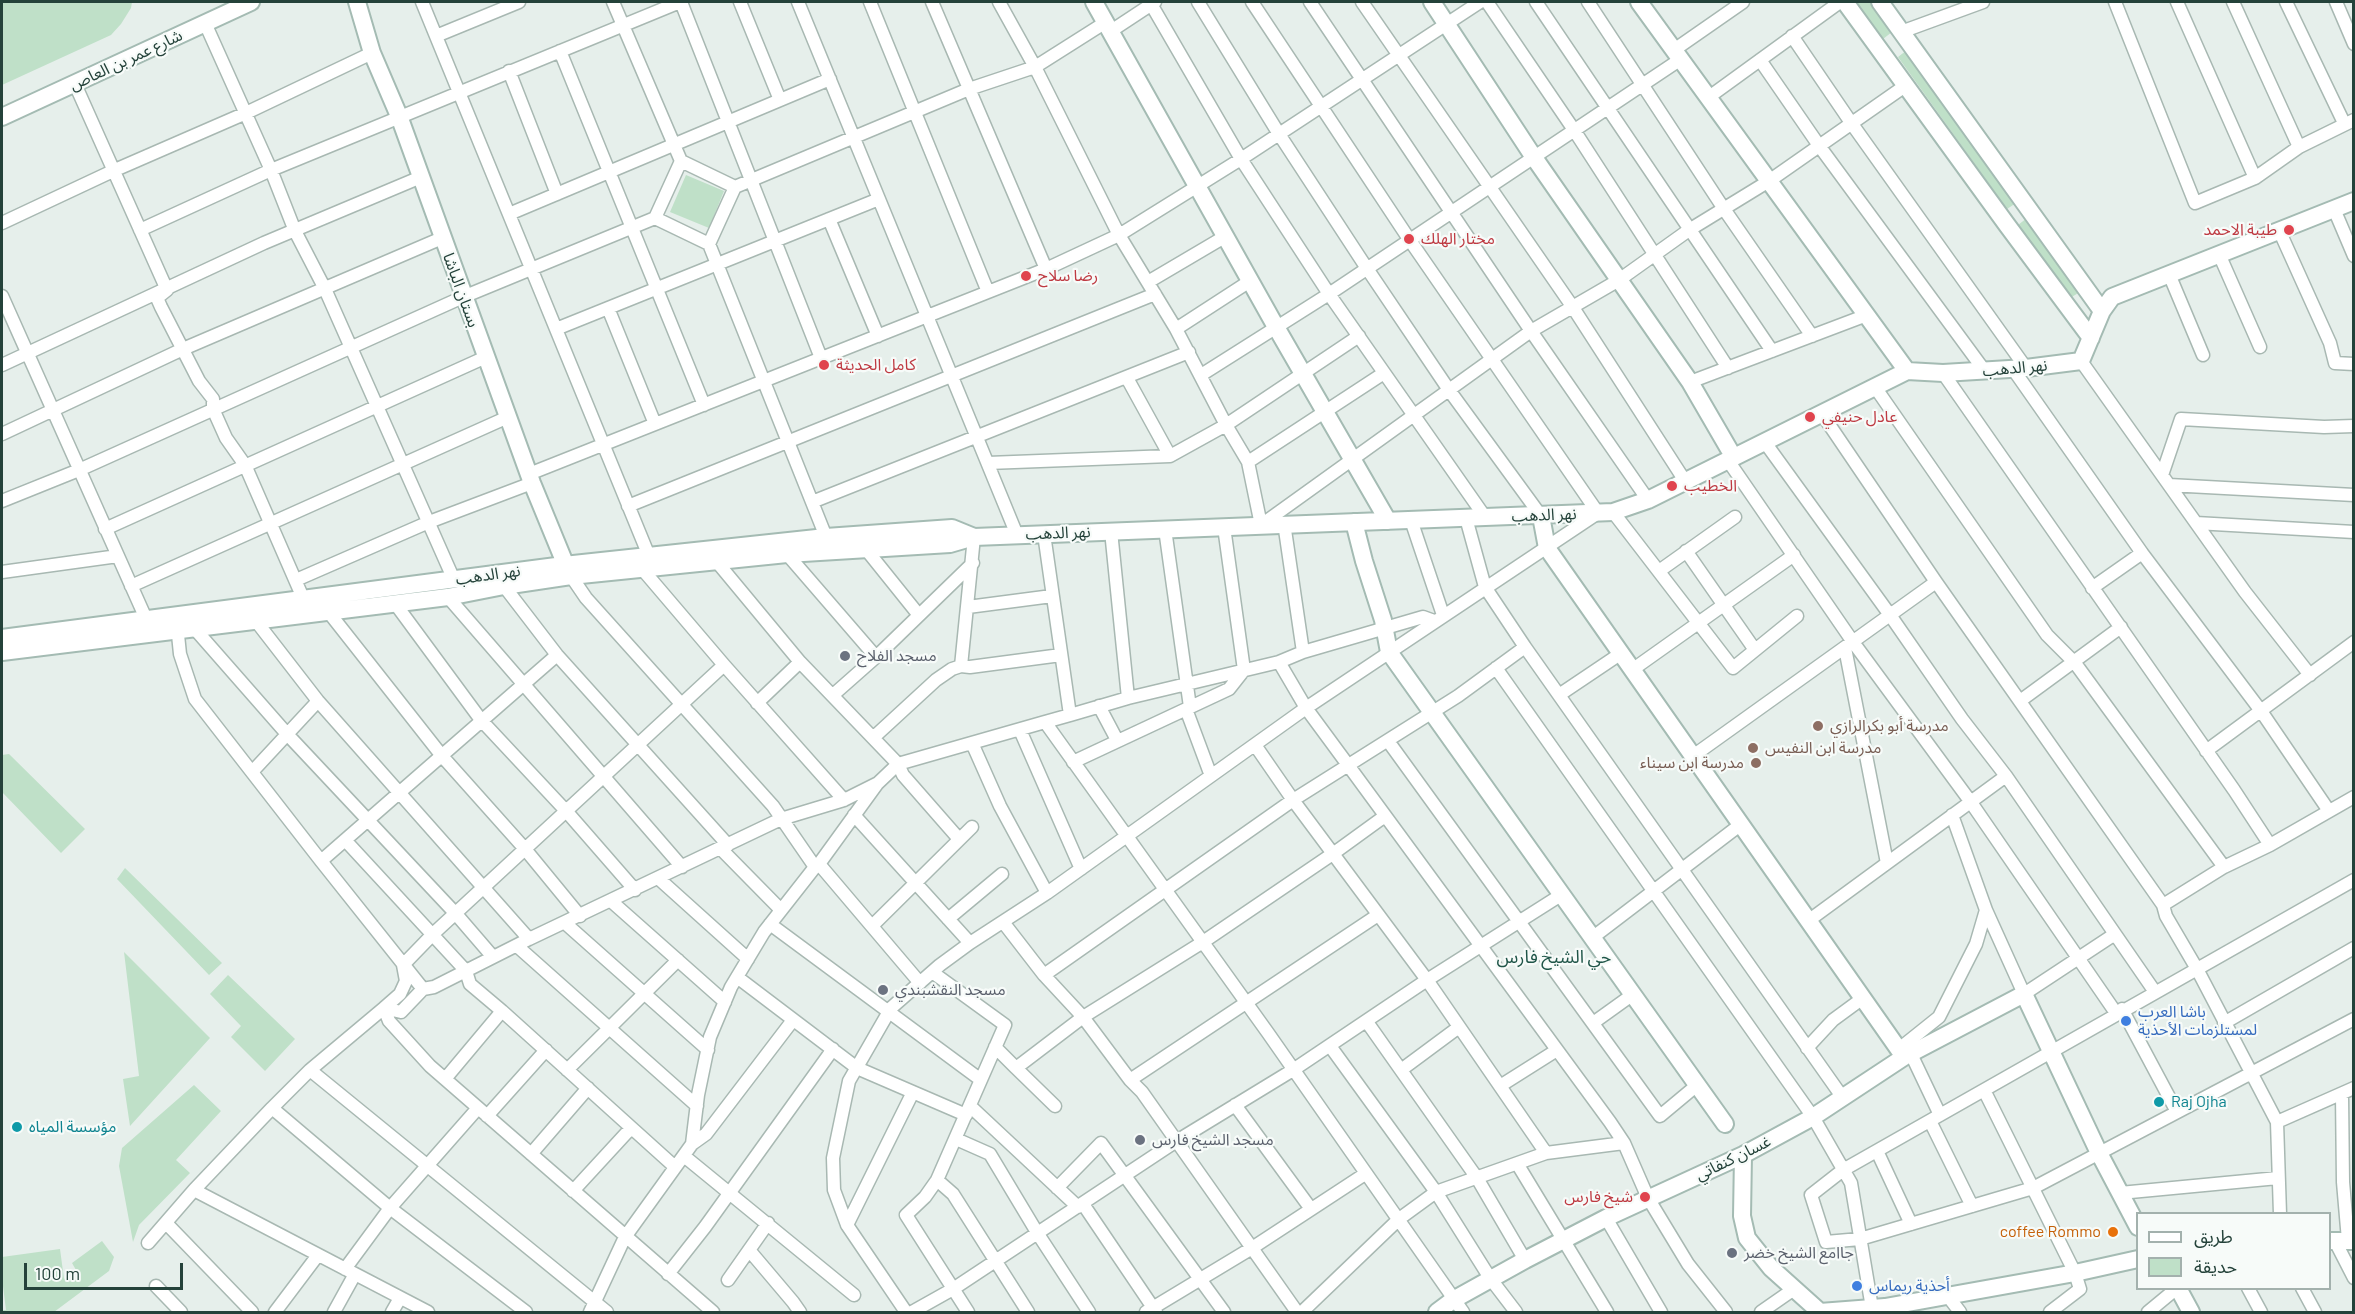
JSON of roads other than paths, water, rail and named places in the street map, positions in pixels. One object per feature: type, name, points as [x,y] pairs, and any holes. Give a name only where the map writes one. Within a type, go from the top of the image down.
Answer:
[{"type":"street","name":"شارع عمر بن العاص","points":[[2,117],[251,2]]},
{"type":"street","name":"بستان الباشا","points":[[357,2],[372,53],[399,116],[463,297],[567,571]]},
{"type":"street","points":[[422,2],[628,506],[646,563],[724,665],[844,800]]},
{"type":"street","points":[[436,36],[519,2]]},
{"type":"street","points":[[613,2],[681,161],[735,187]]},
{"type":"street","points":[[140,230],[271,170],[680,2],[821,358]]},
{"type":"street","points":[[740,2],[780,100]]},
{"type":"street","points":[[798,2],[1017,535]]},
{"type":"street","points":[[870,2],[988,292]]},
{"type":"street","points":[[932,2],[1046,270]]},
{"type":"street","points":[[999,2],[1035,67],[1119,235],[1176,329],[1248,462],[1261,525],[1531,331],[1619,280],[1654,253],[1820,147],[1905,86]]},
{"type":"street","points":[[1094,2],[1302,373],[1353,457],[1388,521]]},
{"type":"street","points":[[1198,2],[1279,134],[1366,267],[1449,390],[1541,516],[1546,548],[1808,921],[1905,1054],[1972,1206]]},
{"type":"street","points":[[1252,2],[1320,107],[1492,358],[1606,512],[1659,571],[1732,668],[1797,616]]},
{"type":"street","points":[[1310,2],[1531,331],[1648,500]]},
{"type":"street","points":[[1362,2],[1572,306],[1685,481]]},
{"type":"street","points":[[1432,2],[1533,156],[1690,382],[1730,457],[1849,645],[1970,801],[2079,958],[2119,1011],[2176,1112]]},
{"type":"street","points":[[296,580],[603,445],[1046,270],[1119,235],[1241,159],[1480,2]]},
{"type":"street","points":[[1487,2],[1574,130],[1728,368]]},
{"type":"street","points":[[1536,2],[1772,351]]},
{"type":"street","points":[[1588,2],[1724,209],[1812,336]]},
{"type":"street","points":[[1640,2],[1907,371]]},
{"type":"street","points":[[1202,375],[1329,294],[1533,156],[1608,109],[1644,84],[1743,2]]},
{"type":"street","points":[[1708,97],[1840,2]]},
{"type":"street","points":[[1845,2],[2091,338]]},
{"type":"street","points":[[1880,2],[2102,311]]},
{"type":"street","points":[[1885,55],[1904,35],[1983,2]]},
{"type":"street","points":[[2115,2],[2195,202],[2255,178],[2299,147],[2349,121],[2286,2]]},
{"type":"street","points":[[2177,2],[2255,178]]},
{"type":"street","points":[[2233,2],[2299,147]]},
{"type":"street","points":[[2336,2],[2354,44]]},
{"type":"street","points":[[709,244],[735,187],[969,89],[1035,67],[1153,3],[1241,159],[1329,294],[1485,517]]},
{"type":"street","points":[[205,23],[271,170],[295,231],[325,289],[454,580]]},
{"type":"street","points":[[1792,36],[2142,553],[2261,711],[2329,811]]},
{"type":"street","points":[[560,51],[704,405]]},
{"type":"street","points":[[2,223],[246,113],[372,53]]},
{"type":"street","points":[[1760,60],[1820,147],[1984,370]]},
{"type":"street","points":[[509,71],[557,194]]},
{"type":"street","points":[[509,214],[830,79]]},
{"type":"street","points":[[75,84],[167,290]]},
{"type":"street","points":[[2,501],[79,470],[463,297],[655,218],[681,161]]},
{"type":"street","points":[[2,365],[232,258],[421,177]]},
{"type":"street","points":[[556,328],[879,199]]},
{"type":"street","points":[[2310,675],[2245,592],[2081,360],[2102,311],[2112,297],[2354,201]]},
{"type":"street","points":[[2334,209],[2354,256]]},
{"type":"street","points":[[2007,225],[2030,210]]},
{"type":"street","points":[[655,218],[709,244],[826,537]]},
{"type":"street","points":[[829,219],[878,336]]},
{"type":"street","points":[[2279,230],[2330,343],[2335,363],[2354,364]]},
{"type":"street","points":[[1148,282],[1226,236]]},
{"type":"street","points":[[2,435],[183,349],[442,238]]},
{"type":"street","points":[[2219,254],[2260,347]]},
{"type":"street","points":[[2169,274],[2203,355]]},
{"type":"street","points":[[1176,329],[1250,281]]},
{"type":"street","points":[[167,290],[157,298],[199,381],[213,399],[213,409],[226,438],[245,465],[303,598]]},
{"type":"street","points":[[628,506],[1155,294]]},
{"type":"street","points":[[2,296],[147,621]]},
{"type":"street","points":[[608,308],[655,424]]},
{"type":"street","points":[[1690,382],[1867,315]]},
{"type":"street","points":[[988,463],[1170,456],[1226,425],[1359,336]]},
{"type":"street","points":[[812,502],[1189,352]]},
{"type":"street","points":[[105,529],[486,357]]},
{"type":"street","name":"نهر الدهب","points":[[646,563],[717,562],[787,554],[950,544],[974,537],[1606,512],[1648,500],[1730,457],[1907,371],[1943,373],[2019,369],[2081,360]]},
{"type":"street","points":[[1248,462],[1324,410],[1384,373]]},
{"type":"street","points":[[1943,373],[2270,845]]},
{"type":"street","points":[[1127,378],[1170,456]]},
{"type":"street","points":[[1875,387],[2047,635],[2075,663],[2223,867]]},
{"type":"street","points":[[1822,414],[1936,582],[2163,905],[2166,916],[2197,969],[2277,1122],[2280,1212]]},
{"type":"street","points":[[131,586],[508,417]]},
{"type":"street","points":[[2165,480],[2181,419],[2324,427],[2354,426]]},
{"type":"street","points":[[1764,441],[1962,719],[2006,776],[2155,992]]},
{"type":"street","points":[[2165,480],[2354,495]]},
{"type":"street","points":[[906,1312],[847,1225],[834,1190],[833,1158],[849,1081],[889,1012],[920,982],[970,943],[1082,869],[1306,708],[1485,587],[1606,512]]},
{"type":"street","points":[[1659,571],[1735,517]]},
{"type":"street","points":[[1466,518],[1485,587],[1843,1098]]},
{"type":"street","points":[[1412,520],[1439,618]]},
{"type":"street","points":[[1354,522],[1389,652],[1725,1124]]},
{"type":"street","points":[[1284,523],[1303,652]]},
{"type":"street","points":[[2196,523],[2354,532]]},
{"type":"street","points":[[1073,762],[1228,689],[1244,670],[1224,527]]},
{"type":"street","name":"نهر الدهب","points":[[2,652],[177,623],[303,598],[454,580],[646,563],[826,537],[952,528],[974,537]]},
{"type":"street","points":[[1165,529],[1188,708],[1211,776]]},
{"type":"street","points":[[1111,531],[1128,698]]},
{"type":"street","points":[[1044,534],[1070,714]]},
{"type":"street","points":[[961,666],[974,537]]},
{"type":"street","points":[[865,548],[918,614]]},
{"type":"street","points":[[1686,551],[1755,650]]},
{"type":"street","points":[[2092,588],[2142,553]]},
{"type":"street","points":[[787,554],[876,657]]},
{"type":"street","points":[[1632,670],[1794,555]]},
{"type":"street","points":[[2,572],[118,556]]},
{"type":"street","points":[[717,562],[801,662],[898,764],[903,775],[959,839]]},
{"type":"street","points":[[833,695],[876,657],[973,563]]},
{"type":"street","points":[[567,571],[586,598],[773,806],[817,865],[920,982]]},
{"type":"street","name":"نهر الدهب","points":[[2,638],[147,621],[177,623],[194,628],[256,621],[327,610],[448,597],[567,571]]},
{"type":"street","points":[[1693,756],[1936,582]]},
{"type":"street","points":[[504,586],[557,655],[639,743],[724,847],[781,910]]},
{"type":"street","points":[[968,607],[1052,596]]},
{"type":"street","points":[[448,597],[682,867]]},
{"type":"street","points":[[394,602],[481,720],[567,812],[635,890]]},
{"type":"street","points":[[327,610],[442,756],[525,849],[580,916]]},
{"type":"street","points":[[692,1144],[710,1037],[737,977],[770,924],[878,783],[898,764],[1128,698],[1279,662],[1303,652],[1423,617],[1439,618]]},
{"type":"street","points":[[256,621],[318,701],[398,794],[529,939]]},
{"type":"street","points":[[177,623],[180,654],[195,699],[423,989]]},
{"type":"street","points":[[2020,701],[2075,663],[2121,627]]},
{"type":"street","points":[[194,628],[287,734],[456,914],[493,957]]},
{"type":"street","points":[[2206,751],[2354,642]]},
{"type":"street","points":[[1849,645],[1887,863]]},
{"type":"street","points":[[1044,975],[1293,800],[1433,712],[1525,647]]},
{"type":"street","points":[[1559,695],[1620,654]]},
{"type":"street","points":[[321,861],[557,655]]},
{"type":"street","points":[[874,737],[951,669],[1061,655]]},
{"type":"street","points":[[757,703],[801,662]]},
{"type":"street","points":[[1279,662],[1306,708],[1624,1143],[1648,1198],[1688,1264],[1726,1312]]},
{"type":"street","points":[[403,965],[433,934],[724,665]]},
{"type":"street","points":[[1496,668],[1813,1118],[1851,1183],[1860,1239],[1881,1309]]},
{"type":"street","points":[[252,772],[318,701]]},
{"type":"street","points":[[1099,706],[1117,740]]},
{"type":"street","points":[[1045,722],[1247,1003],[1458,1306]]},
{"type":"street","points":[[1020,730],[1082,869]]},
{"type":"street","points":[[1388,741],[1660,1116],[1696,1086]]},
{"type":"street","points":[[972,743],[1000,806],[1047,893]]},
{"type":"street","points":[[1255,745],[1293,800],[1427,980],[1546,1154]]},
{"type":"street","points":[[1808,921],[2006,776]]},
{"type":"street","points":[[384,1008],[401,1012],[423,989],[434,987],[529,939],[782,819],[844,800],[878,783]]},
{"type":"street","points":[[2163,905],[2223,867],[2270,845],[2353,797]]},
{"type":"street","points":[[1952,814],[1986,910],[2099,1154],[2136,1223]]},
{"type":"street","points":[[854,815],[970,943]]},
{"type":"street","points":[[1016,1068],[1083,1017],[1203,942],[1385,816]]},
{"type":"street","points":[[1592,938],[1740,825]]},
{"type":"street","points":[[872,926],[972,827]]},
{"type":"street","points":[[345,840],[466,971],[470,984],[675,1167]]},
{"type":"street","points":[[948,919],[1002,874]]},
{"type":"street","points":[[658,879],[748,959]]},
{"type":"street","points":[[2354,880],[2119,1011],[2052,1052],[1843,1170],[1810,1195],[1826,1242],[1860,1239],[2033,1188],[2354,1018]]},
{"type":"street","points":[[912,1312],[953,1289],[1175,1142],[1293,1070],[1427,980],[1561,895]]},
{"type":"street","points":[[611,901],[725,1002]]},
{"type":"street","points":[[1905,1054],[1939,1017],[1976,944],[1986,910]]},
{"type":"street","points":[[1130,1080],[1378,915]]},
{"type":"street","points":[[1003,922],[1044,975],[1083,1017],[1130,1080],[1142,1092],[1175,1142],[1297,1312]]},
{"type":"street","points":[[565,923],[708,1050]]},
{"type":"street","points":[[770,924],[981,1080]]},
{"type":"street","points":[[2024,994],[2115,934]]},
{"type":"street","points":[[517,946],[697,1106]]},
{"type":"street","points":[[2224,1023],[2354,948]]},
{"type":"street","points":[[567,1070],[678,960]]},
{"type":"street","points":[[148,1243],[194,1190],[310,1070],[400,994],[406,981],[403,965]]},
{"type":"street","points":[[932,972],[1005,1025],[937,1180],[925,1197],[906,1215],[968,1312]]},
{"type":"street","points":[[737,977],[857,1068],[913,1092],[968,1110],[1057,1188],[1081,1205],[1152,1311],[1365,1174]]},
{"type":"street","name":"غسان كنفاتي","points":[[1437,1312],[1458,1306],[1490,1278],[1564,1239],[1743,1155],[1813,1118],[1905,1054],[2024,994]]},
{"type":"street","points":[[1593,1023],[1632,995]]},
{"type":"street","points":[[1807,1048],[1833,1020],[1863,998]]},
{"type":"street","points":[[384,1008],[389,1021],[430,1066],[713,1312]]},
{"type":"street","points":[[446,1079],[502,1011]]},
{"type":"street","points":[[593,1307],[625,1237],[692,1144],[706,1134],[793,1020]]},
{"type":"street","points":[[1367,1022],[1477,1178],[1525,1260]]},
{"type":"street","points":[[1401,1070],[1459,1027]]},
{"type":"street","points":[[1330,1046],[1436,1192],[1490,1278],[1516,1312]]},
{"type":"street","points":[[995,1047],[1055,1106]]},
{"type":"street","points":[[668,1274],[730,1192],[832,1049]]},
{"type":"street","points":[[334,1312],[350,1272],[390,1208],[426,1166],[546,1050]]},
{"type":"street","points":[[1500,1086],[1557,1050]]},
{"type":"street","points":[[310,1070],[593,1307],[607,1312]]},
{"type":"street","points":[[531,1154],[588,1088]]},
{"type":"street","points":[[2277,1122],[2354,1088]]},
{"type":"street","points":[[1984,1090],[2075,1273],[2080,1289],[2050,1312]]},
{"type":"street","points":[[847,1225],[913,1092]]},
{"type":"street","points":[[2342,1095],[2348,1172],[2341,1241],[2354,1278]]},
{"type":"street","points":[[1235,1105],[1311,1209]]},
{"type":"street","points":[[272,1108],[390,1208],[526,1312]]},
{"type":"street","points":[[573,1191],[631,1128]]},
{"type":"street","points":[[956,1139],[990,1154],[1038,1234],[1089,1312]]},
{"type":"street","points":[[1057,1188],[1101,1143],[1224,1312]]},
{"type":"street","points":[[1302,1312],[1399,1219],[1436,1192],[1546,1154],[1624,1143]]},
{"type":"street","points":[[1877,1151],[1911,1224]]},
{"type":"street","points":[[1743,1155],[1742,1216],[1747,1238],[1771,1268],[1820,1312],[1881,1309],[2136,1259]]},
{"type":"street","points":[[684,1156],[854,1295]]},
{"type":"street","points":[[1518,1165],[1607,1312]]},
{"type":"street","points":[[2120,1193],[2278,1178]]},
{"type":"street","points":[[937,1180],[953,1194],[1028,1312]]},
{"type":"street","points":[[194,1190],[428,1312]]},
{"type":"street","points":[[1606,1218],[1661,1312]]},
{"type":"street","points":[[166,1223],[252,1312]]},
{"type":"street","points":[[728,1280],[768,1223]]},
{"type":"street","points":[[749,1250],[800,1312]]},
{"type":"street","points":[[275,1312],[318,1255]]},
{"type":"street","points":[[156,1286],[181,1312]]},
{"type":"street","points":[[1761,1312],[1794,1289]]},
{"type":"street","points":[[2148,1312],[2176,1290]]},
{"type":"street","points":[[2179,1290],[2191,1312]]},
{"type":"street","points":[[2249,1290],[2261,1312]]},
{"type":"street","points":[[2303,1290],[2315,1312]]},
{"type":"street","points":[[1947,1295],[1960,1312]]},
{"type":"street","points":[[392,1312],[400,1298]]},
{"type":"place","name":"طيبة الاحمد","points":[[2289,230]]},
{"type":"place","name":"مختار الهلك","points":[[1409,239]]},
{"type":"place","name":"رضا سلاح","points":[[1026,276]]},
{"type":"place","name":"كامل الحديثة","points":[[824,365]]},
{"type":"place","name":"عادل حنيفي","points":[[1810,417]]},
{"type":"place","name":"الخطيب","points":[[1672,486]]},
{"type":"place","name":"مسجد الفلاح","points":[[845,656]]},
{"type":"place","name":"مدرسة أبو بكرالرازي","points":[[1818,726]]},
{"type":"place","name":"مدرسة ابن النفيس","points":[[1753,748]]},
{"type":"place","name":"مدرسة ابن سيناء","points":[[1756,763]]},
{"type":"place","name":"مسجد النقشبندي","points":[[883,990]]},
{"type":"place","name":"باشا العرب لمستلزمات الأحذية","points":[[2126,1021]]},
{"type":"place","name":"Raj Ojha","points":[[2159,1102]]},
{"type":"place","name":"مؤسسة المياه","points":[[17,1127]]},
{"type":"place","name":"مسجد الشيخ فارس","points":[[1140,1140]]},
{"type":"place","name":"شيخ فارس","points":[[1645,1197]]},
{"type":"place","name":"coffee Rommo","points":[[2113,1232]]},
{"type":"place","name":"جاامع الشيخ خضر","points":[[1732,1253]]},
{"type":"place","name":"أحذية ريماس","points":[[1857,1286]]},
{"type":"district","name":"حي الشيخ فارس","points":[[1554,957]]}]
